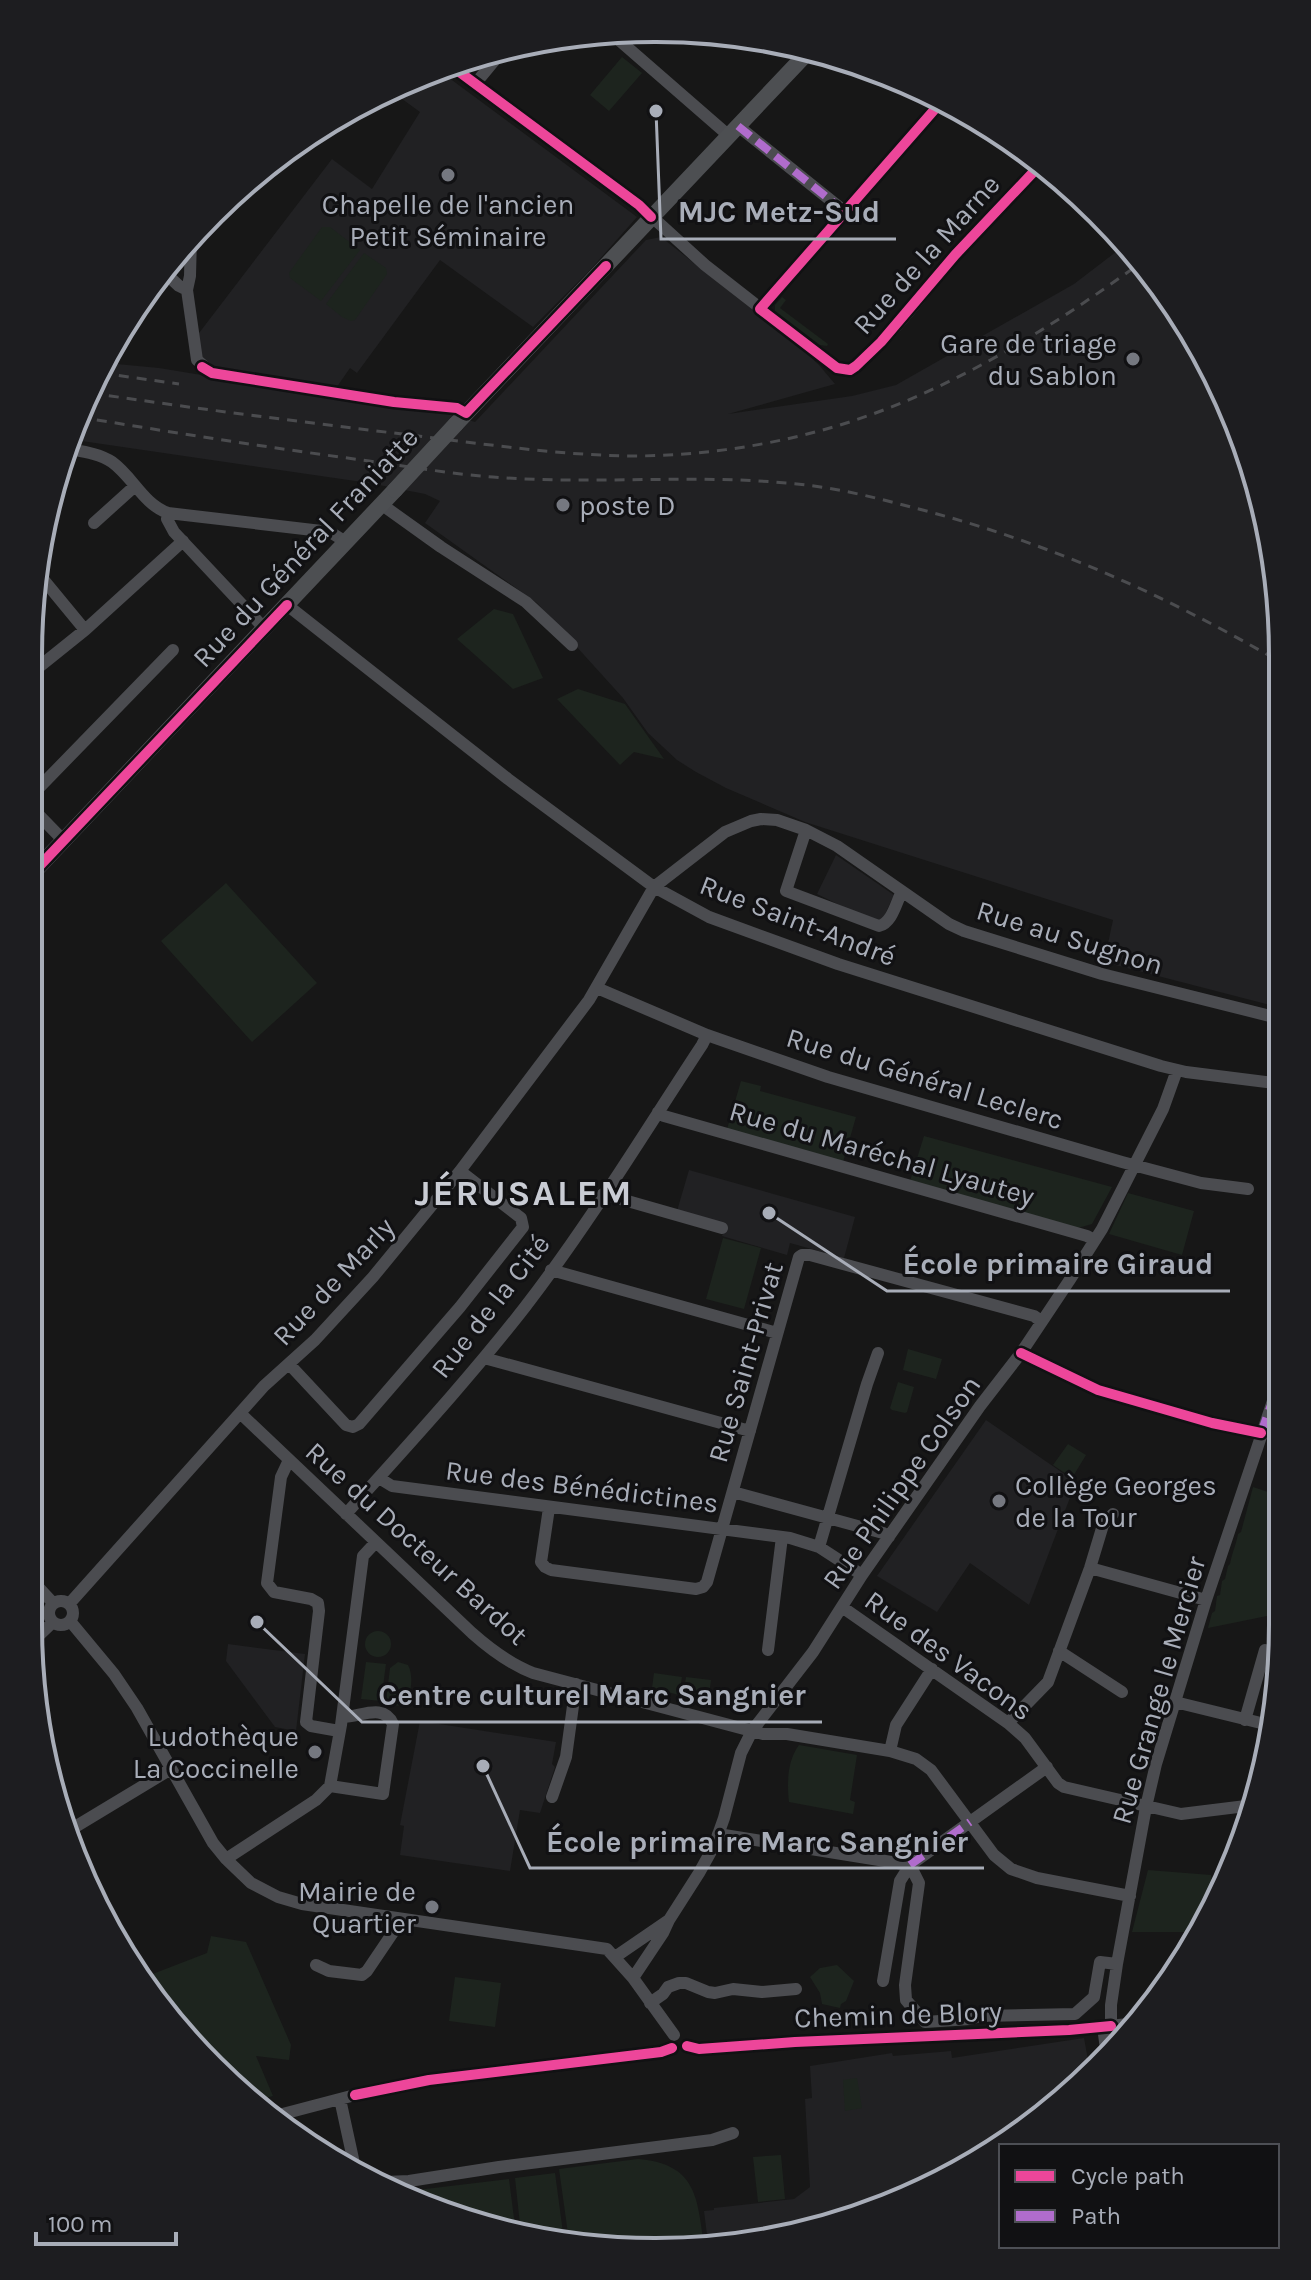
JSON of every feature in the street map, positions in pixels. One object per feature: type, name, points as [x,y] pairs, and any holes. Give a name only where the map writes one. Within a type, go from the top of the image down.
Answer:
[{"type":"main road","name":"Rue du Général Franiatte","points":[[42,864],[801,60]]},
{"type":"street","points":[[625,43],[733,131],[844,211]]},
{"type":"street","points":[[475,84],[491,65]]},
{"type":"street","points":[[462,74],[636,203],[760,309],[935,109]]},
{"type":"street","name":"Rue de la Marne","points":[[760,309],[832,364],[844,370],[856,366],[1033,172]]},
{"type":"street","points":[[191,255],[187,290],[197,360],[212,373],[394,402],[457,408],[461,418]]},
{"type":"street","points":[[171,279],[187,290]]},
{"type":"street","points":[[77,452],[108,460],[152,505],[168,513],[330,532],[346,542]]},
{"type":"street","points":[[94,523],[135,486]]},
{"type":"street","points":[[381,504],[526,602],[572,645]]},
{"type":"street","points":[[168,513],[169,524],[183,541],[264,628]]},
{"type":"street","points":[[42,665],[183,541]]},
{"type":"street","points":[[46,583],[85,630]]},
{"type":"street","name":"Rue Saint-André","points":[[287,605],[508,779],[654,887],[709,917],[741,931],[880,978],[1177,1070],[1269,1082]]},
{"type":"street","points":[[42,785],[173,650]]},
{"type":"street","points":[[42,820],[64,841]]},
{"type":"street","name":"Rue au Sugnon","points":[[654,887],[715,839],[737,826],[751,821],[777,820],[837,846],[949,924],[964,931],[1102,974],[1269,1016]]},
{"type":"street","points":[[806,830],[786,891],[879,926],[888,922],[902,891]]},
{"type":"street","name":"Rue de Marly","points":[[70,1603],[240,1413],[315,1340],[373,1277],[460,1171],[597,988],[654,887]]},
{"type":"street","name":"Rue du Général Leclerc","points":[[597,988],[707,1035],[828,1077],[1201,1183],[1248,1189]]},
{"type":"street","name":"Rue de la Cité","points":[[346,1514],[484,1358],[527,1304],[707,1035]]},
{"type":"street","name":"Rue Philippe Colson","points":[[633,1978],[699,1873],[718,1834],[741,1753],[752,1731],[813,1652],[862,1575],[980,1406],[1021,1353],[1094,1240],[1163,1109],[1177,1070]]},
{"type":"street","name":"Rue du Maréchal Lyautey","points":[[658,1112],[1094,1240]]},
{"type":"street","points":[[289,1364],[346,1425],[353,1427],[367,1415],[460,1307],[523,1227],[521,1218],[460,1171]]},
{"type":"street","points":[[603,1194],[722,1228]]},
{"type":"street","name":"Rue Saint-Privat","points":[[549,1508],[541,1562],[545,1567],[696,1589],[703,1587],[723,1529],[777,1333],[802,1255],[1034,1316],[1041,1321]]},
{"type":"street","points":[[551,1270],[777,1333]]},
{"type":"street","points":[[819,1547],[878,1353]]},
{"type":"street","points":[[1021,1353],[1098,1390],[1212,1423],[1261,1433]]},
{"type":"street","points":[[484,1358],[750,1431]]},
{"type":"street","name":"Rue Grange le Mercier","points":[[1106,2040],[1146,1807],[1206,1600],[1269,1411]]},
{"type":"street","name":"Rue du Docteur Bardot","points":[[240,1413],[472,1633],[501,1656],[533,1673],[767,1735],[787,1734],[890,1751],[916,1759],[931,1770],[994,1855],[1011,1869],[1037,1878],[1130,1896]]},
{"type":"street","points":[[289,1460],[281,1477],[267,1583],[274,1592],[318,1603],[306,1722],[311,1726],[339,1731]]},
{"type":"street","name":"Rue des Bénédictines","points":[[379,1478],[392,1486],[802,1541],[819,1547],[862,1575]]},
{"type":"street","points":[[733,1492],[889,1537]]},
{"type":"street","points":[[1008,1723],[1048,1682],[1103,1525],[1113,1514]]},
{"type":"street","points":[[768,1650],[782,1537]]},
{"type":"street","points":[[226,1859],[316,1800],[330,1786],[363,1556],[376,1542]]},
{"type":"street","points":[[1090,1568],[1206,1600]]},
{"type":"street","points":[[42,1591],[53,1603]]},
{"type":"street","points":[[61,1600],[70,1603],[73,1612],[70,1621],[61,1625],[53,1622],[48,1612],[53,1603],[61,1600]]},
{"type":"street","name":"Rue des Vacons","points":[[842,1607],[1008,1723],[1025,1738],[1064,1787],[1181,1814],[1241,1807]]},
{"type":"street","points":[[70,1621],[122,1685],[213,1843],[251,1883],[278,1897],[302,1904],[607,1949],[633,1978],[673,2042],[661,2052],[429,2080],[285,2113]]},
{"type":"street","points":[[42,1632],[53,1622]]},
{"type":"street","points":[[1245,1720],[1265,1650]]},
{"type":"street","points":[[1059,1651],[1122,1692]]},
{"type":"street","points":[[890,1751],[896,1725],[932,1669]]},
{"type":"street","points":[[552,1797],[566,1757],[576,1684]]},
{"type":"street","points":[[1175,1702],[1261,1723]]},
{"type":"street","points":[[330,1786],[383,1794],[393,1724],[390,1717],[366,1712],[342,1717]]},
{"type":"street","points":[[905,1985],[879,1980],[900,1881],[910,1865],[1047,1767]]},
{"type":"street","points":[[77,1826],[171,1769]]},
{"type":"street","points":[[718,1834],[910,1865]]},
{"type":"street","points":[[910,1865],[919,1883],[905,1985],[906,2000],[925,2022],[980,2016],[1075,2014],[1094,1997],[1100,1962],[1117,1964]]},
{"type":"street","points":[[316,1965],[329,1971],[362,1975],[394,1931],[396,1918]]},
{"type":"street","name":"Rue Philippe Colson","points":[[615,1957],[669,1920]]},
{"type":"street","points":[[650,2003],[668,1987],[679,1983],[715,1993],[740,1989],[762,1992],[796,1989]]},
{"type":"street","name":"Chemin de Blory","points":[[673,2042],[679,2051],[687,2046],[699,2049],[1120,2025]]},
{"type":"street","points":[[340,2099],[353,2158]]},
{"type":"street","points":[[399,2181],[712,2140],[733,2133]]},
{"type":"shaded area","points":[[622,57],[642,73],[609,111],[590,95]]},
{"type":"shaded area","points":[[449,78],[637,217],[533,327],[440,260],[357,373],[350,368],[334,391],[213,372],[199,359],[196,337],[332,159],[372,189],[420,112],[401,98]]},
{"type":"shaded area","points":[[322,227],[330,227],[360,250],[321,301],[290,278],[289,273]]},
{"type":"shaded area","points":[[661,237],[800,347],[835,384],[728,414],[852,396],[896,385],[1074,284],[1117,251],[1166,315],[1206,384],[1236,458],[1257,536],[1268,615],[1269,1005],[1104,962],[1113,920],[805,822],[696,772],[677,760],[648,733],[623,698],[537,603],[425,523],[440,501],[425,494],[369,483],[81,441],[116,364],[444,413],[475,422],[646,240]]},
{"type":"shaded area","points":[[364,253],[386,268],[387,274],[355,320],[351,321],[326,304]]},
{"type":"shaded area","points":[[782,297],[786,300],[780,308],[827,346],[820,345],[775,311],[775,305]]},
{"type":"shaded area","points":[[494,609],[513,614],[543,678],[513,689],[457,639]]},
{"type":"shaded area","points":[[578,689],[625,704],[664,759],[634,752],[620,765],[557,699]]},
{"type":"shaded area","points":[[836,855],[894,895],[880,925],[817,894]]},
{"type":"shaded area","points":[[226,883],[317,983],[252,1042],[161,941]]},
{"type":"shaded area","points":[[741,1081],[761,1086],[760,1091],[856,1117],[843,1162],[727,1129]]},
{"type":"shaded area","points":[[924,1136],[1112,1187],[1092,1224],[1078,1228],[910,1181]]},
{"type":"shaded area","points":[[689,1170],[855,1217],[844,1258],[790,1243],[787,1255],[722,1236],[726,1225],[677,1211]]},
{"type":"shaded area","points":[[1128,1193],[1194,1211],[1182,1255],[1109,1234]]},
{"type":"shaded area","points":[[723,1238],[761,1248],[744,1309],[706,1299]]},
{"type":"shaded area","points":[[908,1349],[942,1359],[936,1379],[903,1370]]},
{"type":"shaded area","points":[[898,1382],[914,1387],[905,1413],[890,1408]]},
{"type":"shaded area","name":"Collège Georges de la Tour","points":[[986,1420],[1076,1482],[1029,1605],[970,1563],[937,1612],[877,1576]]},
{"type":"shaded area","points":[[1068,1444],[1086,1455],[1072,1478],[1053,1465]]},
{"type":"shaded area","points":[[1253,1487],[1269,1492],[1269,1616],[1208,1628],[1241,1532]]},
{"type":"shaded area","points":[[378,1631],[387,1635],[391,1644],[387,1653],[378,1657],[369,1653],[365,1644],[369,1635]]},
{"type":"shaded area","points":[[228,1644],[305,1654],[296,1731],[275,1727],[226,1661]]},
{"type":"shaded area","points":[[366,1662],[386,1664],[381,1701],[361,1699]]},
{"type":"shaded area","points":[[398,1662],[408,1665],[411,1675],[410,1693],[401,1706],[390,1705],[386,1701],[390,1668]]},
{"type":"shaded area","points":[[654,1673],[682,1677],[679,1695],[652,1688]]},
{"type":"shaded area","points":[[686,1677],[711,1680],[708,1703],[683,1696]]},
{"type":"shaded area","points":[[420,1721],[556,1742],[552,1764],[555,1767],[540,1813],[520,1810],[510,1871],[400,1855],[404,1826],[400,1825]]},
{"type":"shaded area","points":[[799,1745],[857,1755],[850,1800],[855,1802],[853,1814],[789,1802],[790,1765]]},
{"type":"shaded area","points":[[1148,1870],[1211,1875],[1212,1882],[1186,1932],[1132,1932]]},
{"type":"shaded area","points":[[211,1936],[246,1942],[291,2045],[289,2060],[256,2056],[273,2096],[266,2098],[222,2058],[194,2029],[152,1974],[207,1953]]},
{"type":"shaded area","points":[[837,1965],[854,1981],[840,2008],[822,2004],[820,1993],[810,1977],[820,1968]]},
{"type":"shaded area","points":[[455,1977],[501,1983],[495,2027],[449,2021]]},
{"type":"shaded area","points":[[1084,2038],[1088,2059],[1060,2086],[996,2135],[927,2175],[814,2217],[707,2236],[704,2211],[794,2199],[810,2187],[805,2099],[812,2098],[810,2066],[892,2053],[893,2056],[951,2051],[952,2058]]},
{"type":"shaded area","points":[[857,2078],[862,2108],[845,2111],[843,2080]]},
{"type":"shaded area","points":[[781,2155],[785,2199],[758,2202],[753,2157]]},
{"type":"shaded area","points":[[638,2159],[672,2168],[683,2175],[690,2185],[699,2211],[703,2236],[615,2237],[568,2232],[559,2169]]},
{"type":"shaded area","points":[[555,2173],[563,2231],[520,2222],[515,2178]]},
{"type":"shaded area","points":[[509,2179],[514,2221],[458,2205],[418,2190]]},
{"type":"railway","points":[[101,394],[553,452],[639,456],[730,449],[819,431],[904,402],[1026,339],[1132,269]]},
{"type":"railway","points":[[110,374],[179,384]]},
{"type":"railway","points":[[90,419],[478,476],[566,480],[750,480],[851,492],[965,522],[1059,554],[1148,592],[1269,656]]},
{"type":"marked path","points":[[738,126],[844,211]]},
{"type":"marked path","points":[[1261,1433],[1269,1411]]},
{"type":"marked path","points":[[910,1865],[970,1822]]},
{"type":"cycle path","points":[[462,74],[651,217]]},
{"type":"cycle path","points":[[935,109],[760,309],[837,368],[850,370],[881,342],[955,255],[1033,172]]},
{"type":"cycle path","points":[[202,367],[212,373],[394,402],[457,408],[466,413],[606,266]]},
{"type":"cycle path","points":[[42,863],[287,605]]},
{"type":"cycle path","points":[[1021,1353],[1098,1390],[1212,1423],[1261,1433]]},
{"type":"cycle path","points":[[687,2046],[699,2049],[1111,2026]]},
{"type":"cycle path","points":[[355,2095],[429,2080],[661,2052],[672,2048]]},
{"type":"place","name":"MJC Metz-Sud","points":[[656,111]]},
{"type":"place","name":"Chapelle de l'ancien Petit Séminaire","points":[[448,175]]},
{"type":"place","name":"Gare de triage du Sablon","points":[[1133,359]]},
{"type":"place","name":"poste D","points":[[563,505]]},
{"type":"place","name":"École primaire Giraud","points":[[769,1213]]},
{"type":"place","name":"Collège Georges de la Tour","points":[[999,1501]]},
{"type":"place","name":"Centre culturel Marc Sangnier","points":[[257,1622]]},
{"type":"place","name":"Ludothèque La Coccinelle","points":[[315,1752]]},
{"type":"place","name":"École primaire Marc Sangnier","points":[[483,1766]]},
{"type":"place","name":"Mairie de Quartier","points":[[432,1907]]},
{"type":"district","name":"JÉRUSALEM","points":[[524,1192]]}]
